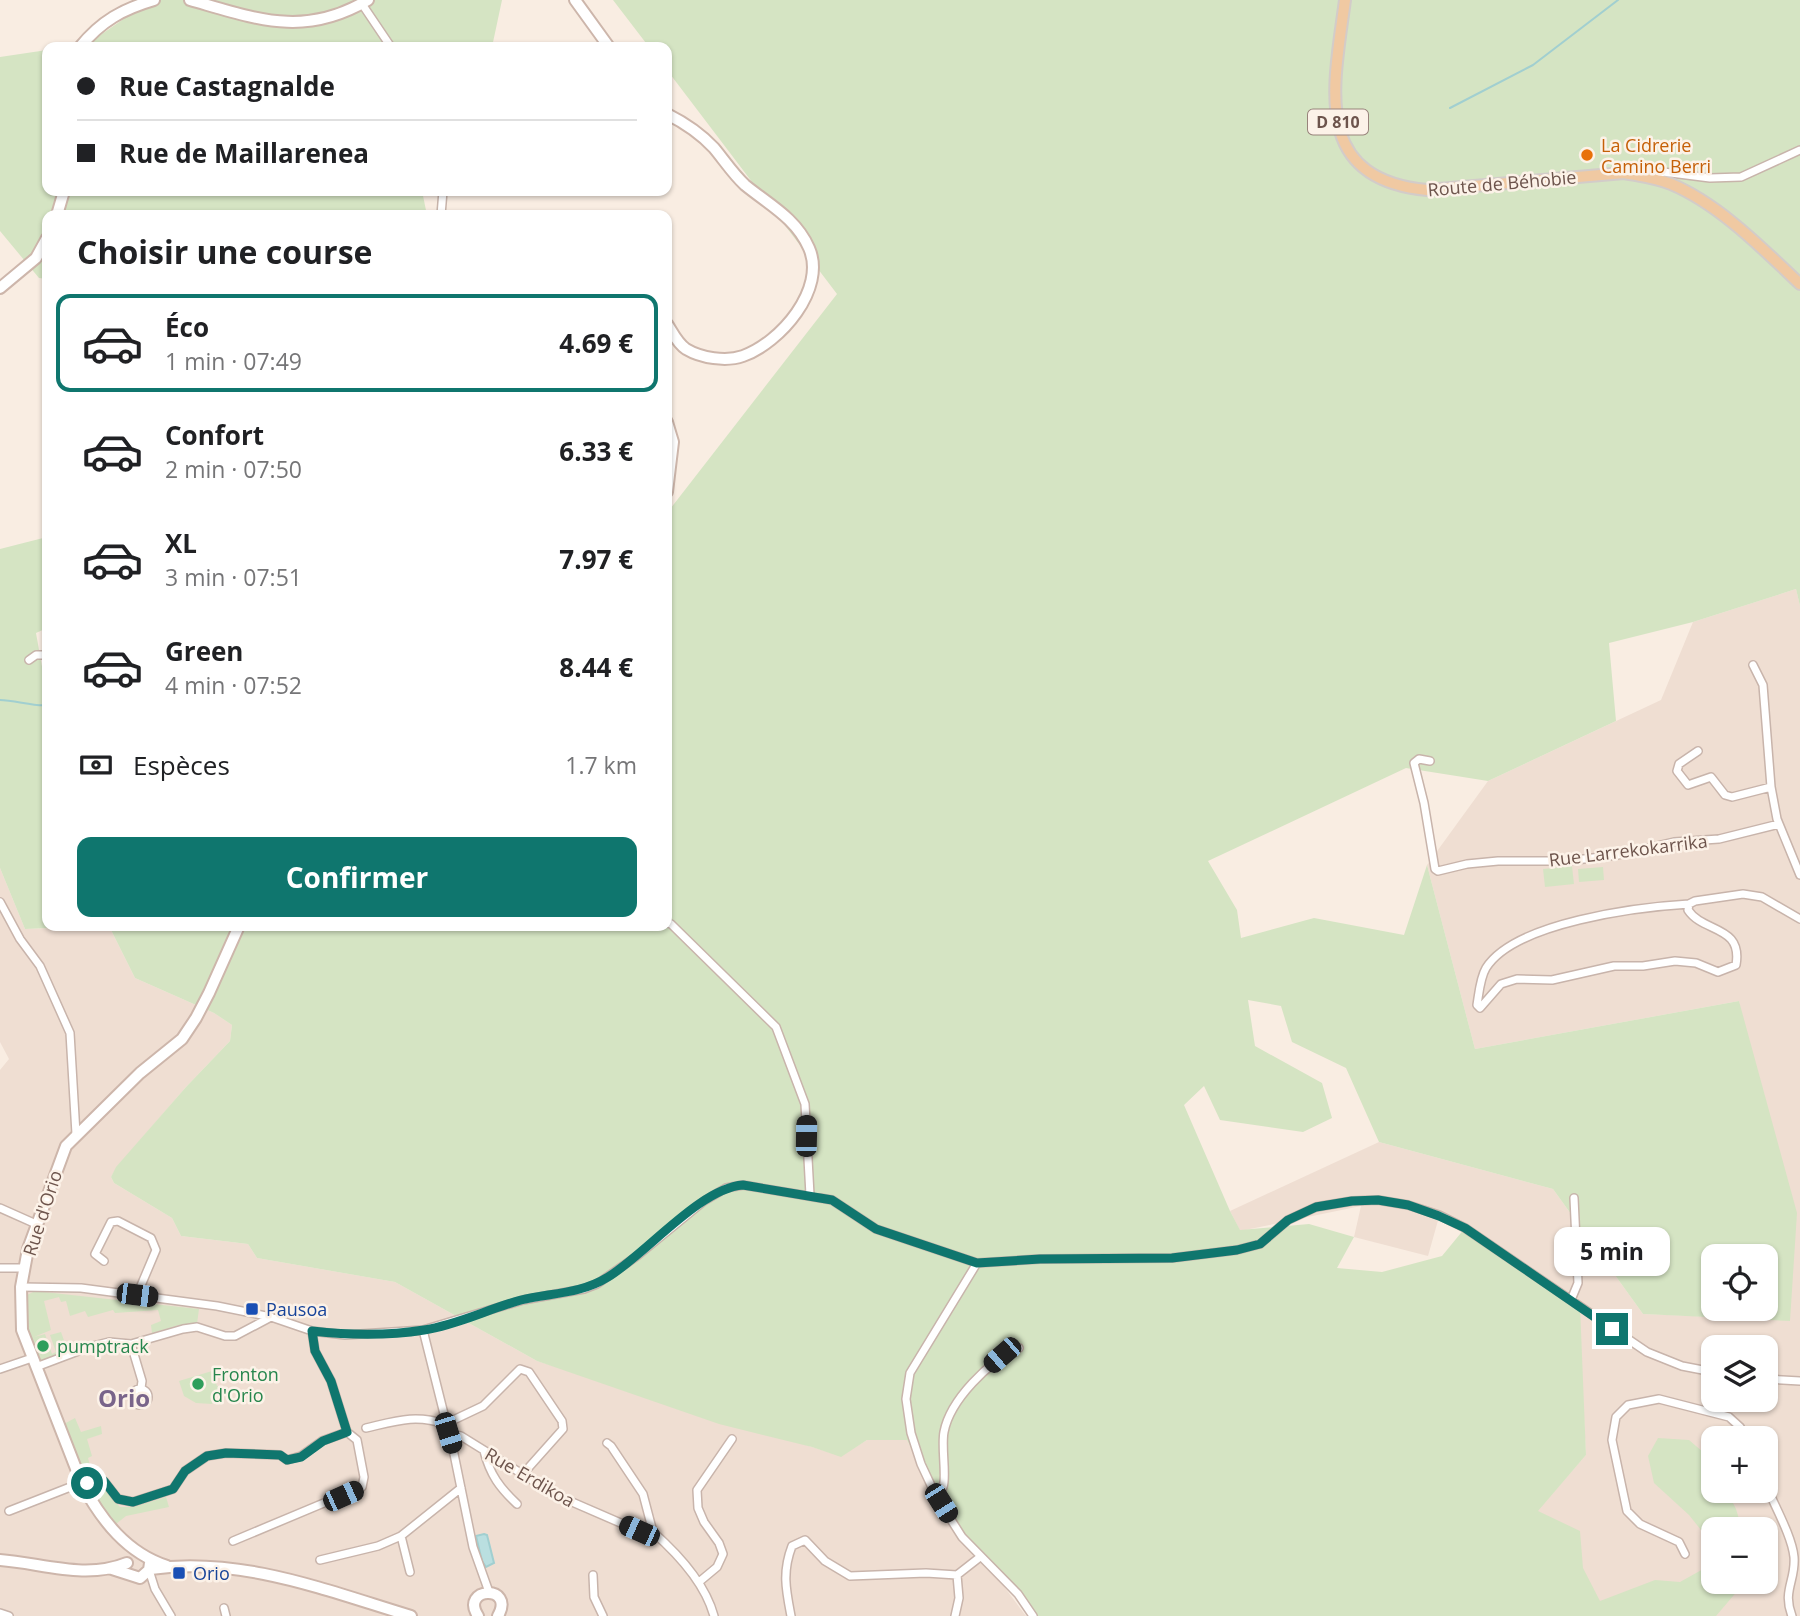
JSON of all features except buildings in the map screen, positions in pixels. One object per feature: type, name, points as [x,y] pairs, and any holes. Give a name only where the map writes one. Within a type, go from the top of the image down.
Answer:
[{"type":"main road","name":"Route de Béhobie","points":[[1345,0],[1335,79],[1335,109],[1343,143],[1359,166],[1381,181],[1401,188],[1427,190],[1624,173],[1655,178],[1708,213],[1800,286]]},
{"type":"street","points":[[85,42],[103,23],[121,11],[154,0]]},
{"type":"street","points":[[190,0],[268,21],[295,23],[335,17],[365,2],[388,42]]},
{"type":"street","points":[[575,0],[605,42]]},
{"type":"street","points":[[672,116],[691,126],[745,184],[785,214],[809,248],[813,261],[807,292],[794,317],[784,330],[745,355],[724,359],[696,354],[684,348],[672,333]]},
{"type":"street","points":[[1655,178],[1663,172],[1710,178],[1741,177],[1800,150]]},
{"type":"street","points":[[0,288],[36,258],[42,247]]},
{"type":"street","points":[[29,660],[36,655],[42,655]]},
{"type":"street","points":[[1753,665],[1763,685],[1771,787],[1779,824],[1800,875]]},
{"type":"street","points":[[1698,751],[1679,764],[1677,771],[1688,785],[1711,777],[1725,795],[1732,797],[1771,787]]},
{"type":"street","name":"Rue Larrekokarrika","points":[[1430,761],[1419,759],[1414,763],[1435,869],[1438,872],[1467,864],[1498,861],[1567,861],[1618,855],[1674,842],[1719,839],[1779,824]]},
{"type":"street","points":[[1689,904],[1688,910],[1693,917],[1730,937],[1738,953],[1736,965],[1718,972],[1696,963],[1675,961],[1643,966],[1614,966],[1552,980],[1517,979],[1501,984],[1480,1008],[1478,1005],[1486,969],[1501,951],[1519,940],[1621,910],[1689,904],[1743,894],[1762,897],[1800,919]]},
{"type":"street","points":[[0,902],[20,939],[40,966],[71,1032],[76,1134]]},
{"type":"street","points":[[672,925],[776,1027],[805,1104],[810,1195]]},
{"type":"street","name":"Rue d'Orio","points":[[139,1566],[93,1505],[82,1485],[22,1330],[21,1287],[36,1224],[61,1156],[76,1134],[140,1073],[181,1039],[201,1010],[237,931]]},
{"type":"street","points":[[21,1287],[80,1288],[218,1306],[271,1317],[312,1331],[345,1335],[424,1330],[523,1300],[584,1289],[597,1284],[637,1256],[689,1212],[726,1188],[743,1185],[832,1200],[876,1229],[977,1263],[1040,1259],[1172,1258],[1237,1250],[1260,1244],[1288,1220],[1316,1207],[1378,1200],[1408,1205],[1465,1228],[1659,1358],[1701,1370]]},
{"type":"street","points":[[1571,1300],[1578,1283],[1574,1198]]},
{"type":"street","points":[[0,1209],[36,1224]]},
{"type":"street","points":[[104,1261],[95,1254],[111,1222],[118,1221],[134,1227],[151,1238],[156,1250],[137,1295]]},
{"type":"street","points":[[977,1263],[910,1373],[906,1399],[911,1433],[921,1464],[936,1496],[962,1537],[1018,1594],[1033,1616]]},
{"type":"street","points":[[0,1268],[24,1268]]},
{"type":"street","points":[[0,1369],[34,1363],[109,1342],[131,1344],[197,1327],[225,1336],[235,1336],[271,1317]]},
{"type":"street","points":[[424,1330],[473,1547],[489,1592],[501,1600],[500,1616]]},
{"type":"street","points":[[233,1541],[362,1487],[364,1477],[357,1440],[347,1432],[331,1381],[315,1351],[312,1331]]},
{"type":"street","points":[[131,1344],[142,1381],[141,1388]]},
{"type":"street","points":[[936,1496],[944,1486],[944,1432],[954,1407],[984,1371],[1002,1355],[1018,1348]]},
{"type":"street","points":[[366,1428],[403,1419],[425,1418],[445,1424],[482,1406],[520,1369],[529,1372],[562,1421],[563,1429],[522,1475]]},
{"type":"street","points":[[1778,1380],[1800,1381]]},
{"type":"street","points":[[1685,1554],[1679,1542],[1640,1524],[1627,1511],[1612,1440],[1616,1417],[1628,1405],[1659,1399],[1729,1417],[1739,1426]]},
{"type":"street","points":[[9,1511],[82,1485],[104,1481],[118,1499],[133,1502],[173,1489],[185,1471],[207,1456],[226,1453],[280,1455],[287,1460],[301,1457],[323,1441],[347,1432]]},
{"type":"street","name":"Rue Erdikoa","points":[[448,1433],[461,1436],[556,1495],[639,1531],[653,1532]]},
{"type":"street","points":[[699,1582],[718,1567],[723,1554],[698,1508],[696,1490],[732,1439]]},
{"type":"street","points":[[607,1443],[643,1494],[653,1532],[699,1582],[710,1601],[714,1616]]},
{"type":"street","points":[[484,1451],[497,1486],[517,1504]]},
{"type":"street","points":[[320,1560],[378,1546],[401,1536],[461,1488]]},
{"type":"street","points":[[1773,1503],[1793,1551],[1794,1566],[1787,1594],[1792,1616]]},
{"type":"street","points":[[401,1536],[410,1572]]},
{"type":"street","points":[[791,1616],[785,1564],[792,1546],[805,1540],[825,1561],[849,1576],[926,1573],[957,1575],[980,1558]]},
{"type":"street","points":[[0,1560],[72,1571],[139,1566],[233,1567],[276,1575],[411,1616]]},
{"type":"street","points":[[139,1566],[171,1616]]},
{"type":"street","points":[[593,1575],[593,1597],[603,1616]]},
{"type":"street","points":[[955,1616],[959,1598],[957,1575]]},
{"type":"street","points":[[463,1616],[477,1615],[474,1602],[489,1592]]},
{"type":"street","points":[[0,1613],[9,1616]]},
{"type":"shaded area","points":[[1796,589],[1800,606],[1800,1616],[1554,1616],[1537,1511],[1586,1455],[1578,1306],[1439,1217],[1428,1256],[1354,1237],[1361,1206],[1240,1231],[1230,1211],[1379,1142],[1553,1189],[1643,1314],[1701,1316],[1701,1321],[1790,1320],[1739,1001],[1475,1049],[1427,865],[1488,781],[1661,700],[1693,622]]},
{"type":"shaded area","points":[[0,868],[25,929],[112,931],[135,978],[214,1013],[232,1025],[230,1041],[186,1087],[111,1177],[114,1183],[172,1218],[181,1236],[248,1244],[257,1258],[395,1282],[537,1361],[841,1456],[867,1440],[907,1440],[936,1496],[1026,1616],[0,1616],[0,1070],[9,1059],[0,1042]]},
{"type":"green space","points":[[151,0],[502,0],[493,42],[90,42]]},
{"type":"green space","points":[[613,0],[1800,0],[1800,606],[1796,589],[1693,622],[1609,643],[1616,721],[1488,781],[1406,768],[1208,861],[1237,910],[1241,938],[1314,918],[1404,935],[1427,865],[1475,1049],[1739,1001],[1797,1213],[1790,1321],[1778,1320],[1778,1244],[1701,1244],[1701,1317],[1643,1314],[1553,1189],[1379,1142],[1346,1068],[1292,1042],[1281,1006],[1248,1000],[1255,1046],[1322,1083],[1332,1118],[1303,1132],[1220,1120],[1204,1086],[1184,1105],[1240,1230],[1309,1224],[1354,1237],[1337,1268],[1382,1272],[1442,1256],[1465,1228],[1580,1306],[1586,1455],[1538,1511],[1580,1531],[1583,1568],[1600,1601],[1655,1580],[1680,1582],[1701,1570],[1701,1594],[1735,1594],[1716,1616],[1033,1616],[1018,1594],[980,1557],[936,1496],[907,1440],[867,1440],[841,1457],[719,1424],[537,1361],[395,1282],[257,1258],[248,1244],[181,1236],[172,1218],[114,1183],[111,1177],[116,1167],[230,1041],[232,1025],[214,1013],[135,978],[112,931],[672,931],[672,507],[837,294],[672,77],[672,42],[645,42]]},
{"type":"green space","points":[[42,51],[42,196],[423,196],[426,210],[42,210],[42,278],[39,278],[0,231],[0,57]]},
{"type":"green space","points":[[42,538],[42,630],[36,633],[42,667],[42,928],[25,929],[0,868],[0,549]]},
{"type":"green space","points":[[1572,866],[1574,884],[1545,887],[1543,869]]},
{"type":"green space","points":[[1603,867],[1604,880],[1579,882],[1578,869]]},
{"type":"green space","points":[[35,1291],[199,1309],[197,1324],[179,1325],[152,1333],[151,1325],[161,1321],[158,1310],[115,1313],[113,1310],[88,1317],[85,1311],[70,1316],[66,1301],[61,1302],[59,1297],[44,1301],[51,1330],[34,1337],[45,1334],[52,1354],[56,1352],[50,1335],[61,1332],[67,1349],[40,1361],[27,1328],[27,1295]]},
{"type":"green space","name":"Fronton d'Orio","points":[[212,1371],[219,1386],[212,1404],[196,1403],[184,1396],[179,1381]]},
{"type":"green space","points":[[75,1418],[81,1432],[101,1426],[102,1434],[87,1439],[92,1456],[88,1458],[93,1476],[91,1478],[83,1469],[64,1424]]},
{"type":"green space","points":[[1658,1438],[1689,1440],[1701,1450],[1701,1503],[1733,1503],[1738,1517],[1701,1517],[1701,1530],[1689,1515],[1654,1483],[1648,1456]]},
{"type":"green space","points":[[98,1487],[103,1488],[120,1507],[134,1507],[166,1497],[169,1507],[126,1516],[116,1524],[91,1491]]},
{"type":"water","points":[[487,1535],[494,1563],[486,1567],[476,1536]]},
{"type":"waterway","points":[[1450,108],[1533,65],[1618,0]]},
{"type":"waterway","points":[[0,700],[42,705]]},
{"type":"place","name":"La Cidrerie Camino Berri","points":[[1587,155]]},
{"type":"place","name":"Pausoa","points":[[252,1309]]},
{"type":"place","name":"pumptrack","points":[[43,1346]]},
{"type":"place","name":"Fronton d'Orio","points":[[198,1384]]},
{"type":"place","name":"Orio","points":[[179,1573]]},
{"type":"district","name":"Orio","points":[[124,1397]]},
{"type":"route","points":[[87,1483],[104,1481],[118,1499],[133,1502],[173,1489],[185,1471],[207,1456],[226,1453],[280,1455],[287,1460],[301,1457],[323,1441],[347,1432],[331,1381],[315,1351],[312,1331],[345,1335],[424,1330],[523,1300],[584,1289],[610,1276],[689,1212],[734,1185],[832,1200],[876,1229],[977,1263],[1040,1259],[1172,1258],[1237,1250],[1260,1244],[1288,1220],[1316,1207],[1378,1200],[1408,1205],[1465,1228],[1612,1329]]}]
